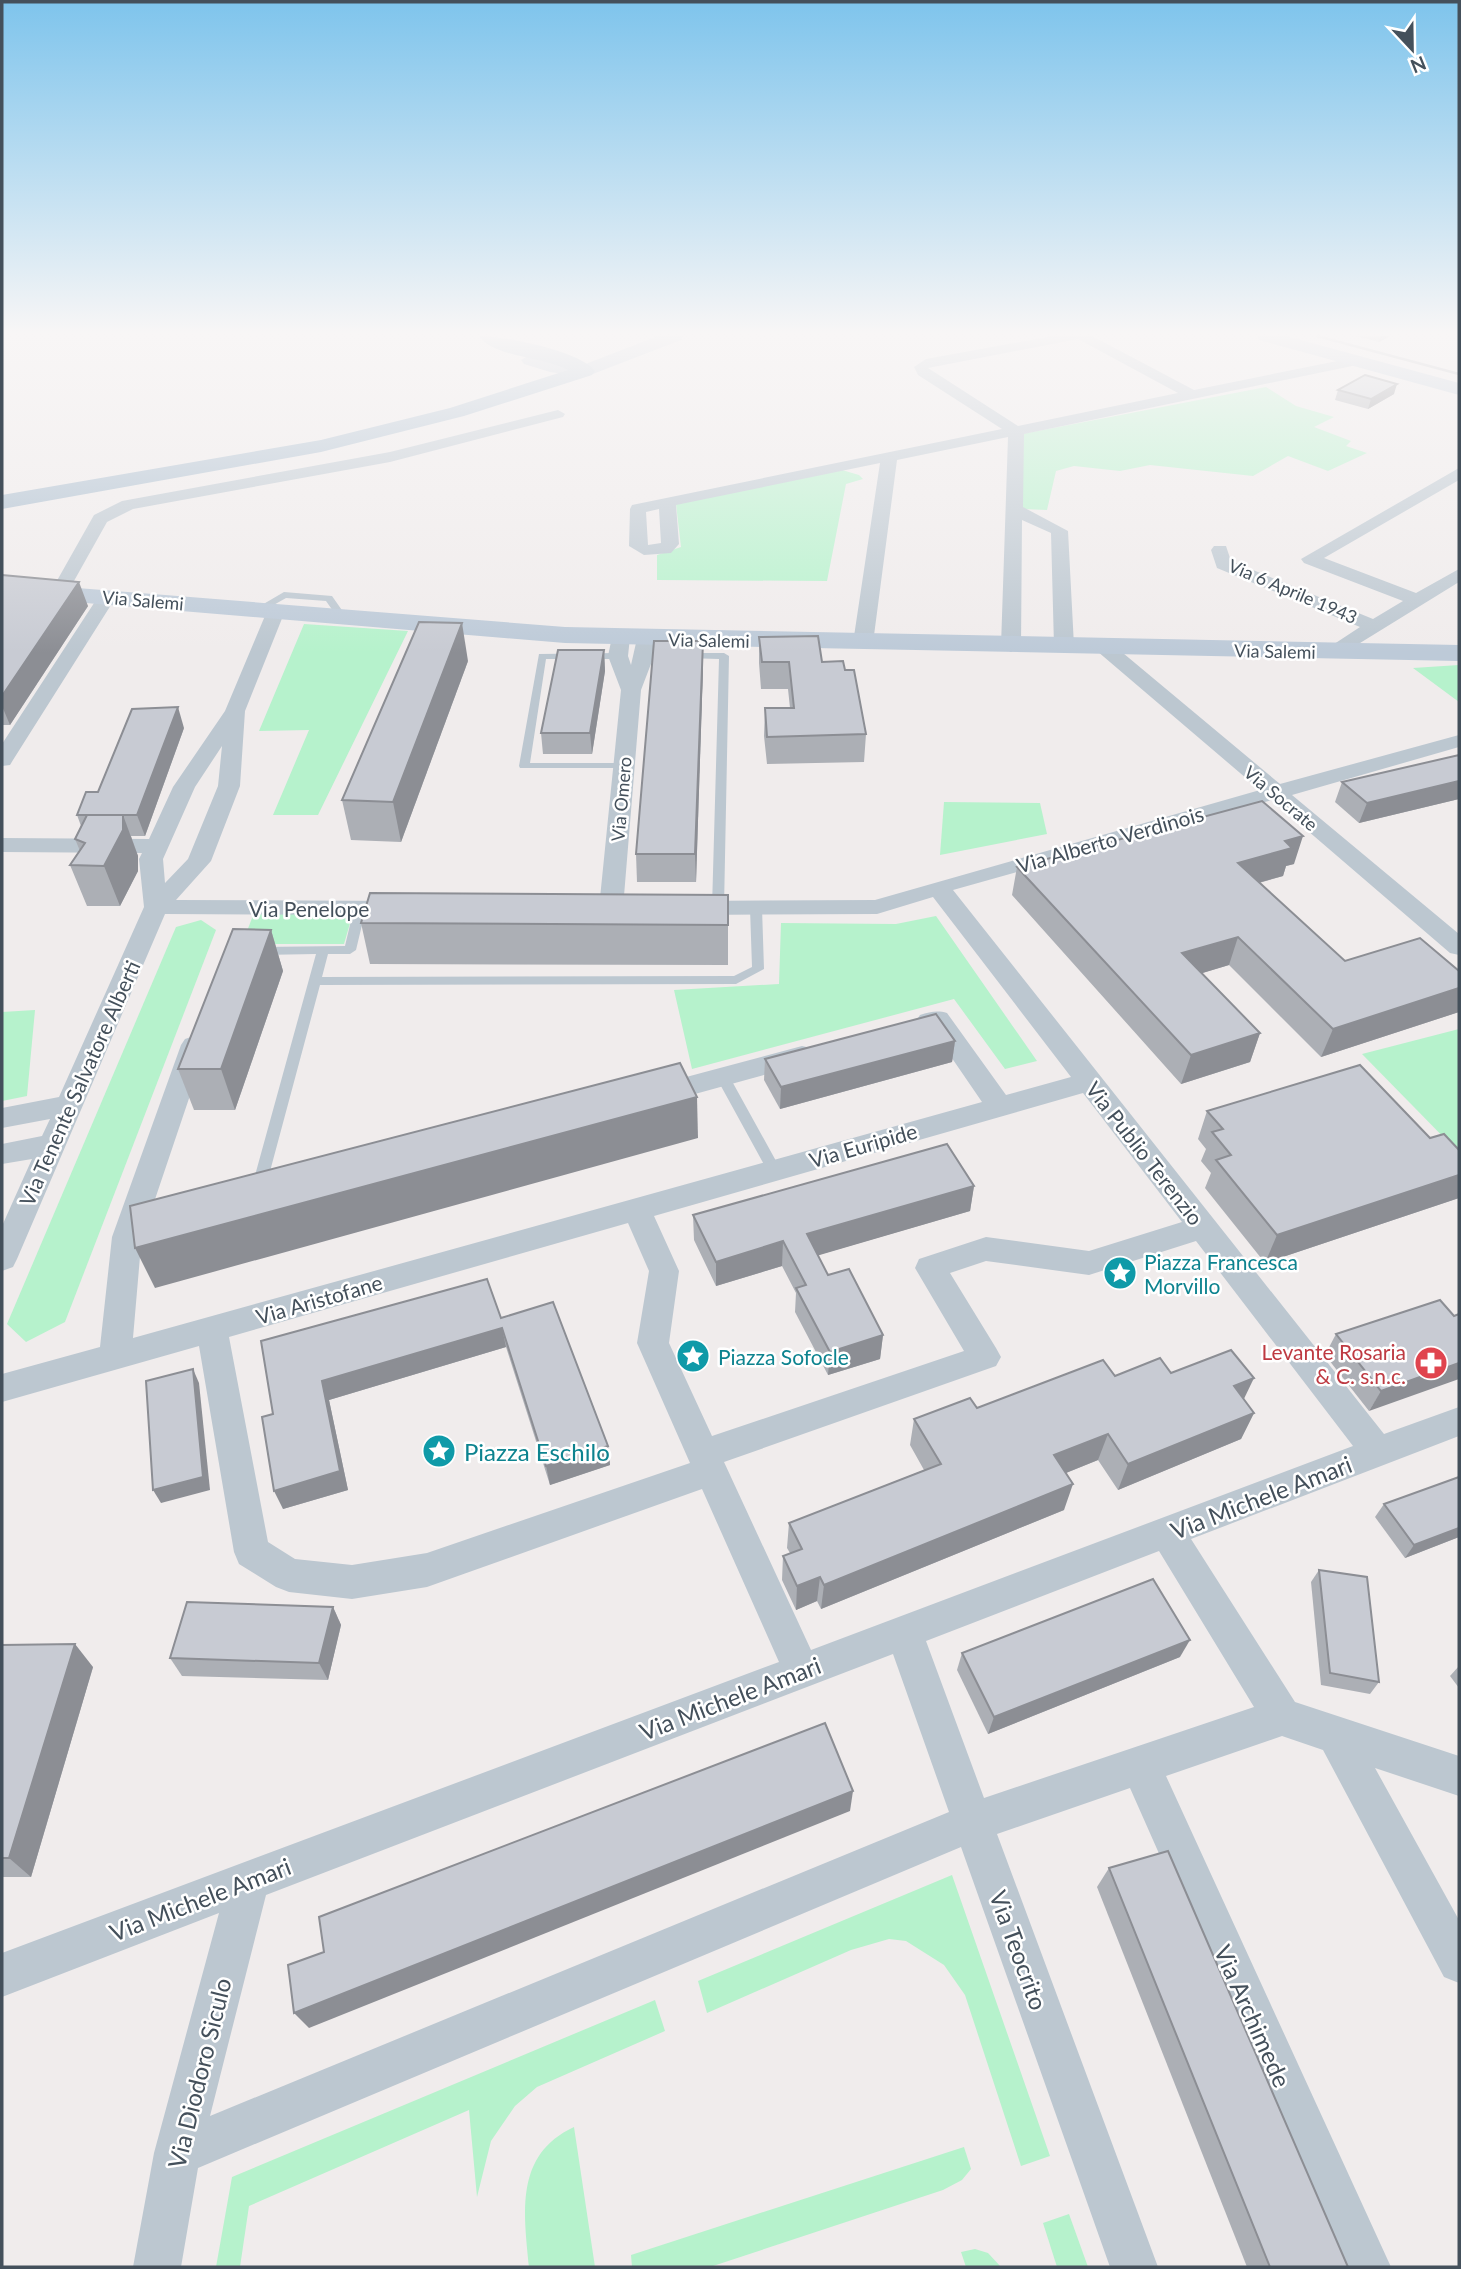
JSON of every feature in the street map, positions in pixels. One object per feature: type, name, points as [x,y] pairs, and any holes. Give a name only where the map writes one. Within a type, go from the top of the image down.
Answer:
[{"type":"main road","points":[[2,502],[337,442]]},
{"type":"street","points":[[59,593],[100,519],[128,505],[390,457],[449,442]]},
{"type":"street","points":[[667,502],[963,442]]},
{"type":"street","points":[[1011,646],[1016,442]]},
{"type":"street","points":[[863,643],[889,457]]},
{"type":"street","points":[[1418,600],[1310,559],[1459,473]]},
{"type":"street","points":[[1014,509],[1059,531],[1064,646]]},
{"type":"street","name":"Via 6 Aprile 1943","points":[[1220,550],[1223,564],[1374,626]]},
{"type":"street","points":[[1332,652],[1459,574]]},
{"type":"street","name":"Via Salemi","points":[[2,589],[341,616],[637,649],[863,643],[1459,653]]},
{"type":"street","points":[[2,760],[107,597]]},
{"type":"street","name":"Via Tenente Salvatore Alberti","points":[[2,1259],[156,907],[199,861],[229,786],[235,711],[268,610]]},
{"type":"street","name":"Via Socrate","points":[[1104,647],[1459,947]]},
{"type":"street","name":"Via Omero","points":[[611,908],[637,649]]},
{"type":"street","name":"Via Tenente Salvatore Alberti","points":[[156,907],[151,859],[184,787],[235,711]]},
{"type":"street","name":"Via Alberto Verdinois","points":[[756,908],[877,907],[938,887],[1459,741]]},
{"type":"street","points":[[2,845],[157,846]]},
{"type":"street","name":"Via Publio Terenzio","points":[[938,887],[1378,1452]]},
{"type":"street","name":"Via Penelope","points":[[156,907],[240,929],[360,908],[430,908]]},
{"type":"street","points":[[583,908],[638,908]]},
{"type":"street","points":[[664,908],[756,908]]},
{"type":"street","points":[[115,1356],[127,1237],[204,1016]]},
{"type":"street","points":[[911,1026],[938,1019],[1000,1107]]},
{"type":"street","points":[[629,1101],[830,1048]]},
{"type":"street","name":"Via Euripide","points":[[636,1209],[1089,1082]]},
{"type":"street","points":[[2,1118],[69,1105]]},
{"type":"street","points":[[2,1154],[51,1145]]},
{"type":"street","points":[[636,1209],[664,1270],[653,1342],[802,1671]]},
{"type":"street","name":"Via Aristofane","points":[[2,1388],[636,1209]]},
{"type":"street","points":[[127,1237],[191,1219]]},
{"type":"street","points":[[212,1329],[252,1552],[289,1575],[352,1582],[427,1570],[985,1357],[930,1268],[986,1250],[1089,1263],[1203,1227]]},
{"type":"street","name":"Via Michele Amari","points":[[2,1975],[1459,1421]]},
{"type":"street","points":[[1167,1533],[1282,1717]]},
{"type":"street","name":"Via Teocrito","points":[[904,1632],[1134,2267]]},
{"type":"street","points":[[177,2153],[973,1822],[1282,1717],[1459,1776]]},
{"type":"street","points":[[1336,1735],[1459,1962]]},
{"type":"street","name":"Via Archimede","points":[[1140,1765],[1367,2267]]},
{"type":"street","name":"Via Diodoro Siculo","points":[[157,2267],[177,2153],[249,1880]]},
{"type":"lane","points":[[624,766],[524,766],[542,656],[637,649]]},
{"type":"lane","points":[[671,656],[724,656],[718,908]]},
{"type":"lane","points":[[240,929],[323,950],[349,950],[360,908]]},
{"type":"lane","points":[[314,981],[736,980],[758,969],[756,908]]},
{"type":"lane","points":[[260,1200],[323,950]]},
{"type":"lane","points":[[723,1077],[774,1170]]},
{"type":"green space","points":[[1022,442],[1350,442],[1346,446],[1367,453],[1328,471],[1288,456],[1253,476],[1150,465],[1120,471],[1074,466],[1056,471],[1047,510],[1023,509]]},
{"type":"green space","points":[[842,470],[859,475],[863,479],[846,484],[827,581],[657,580],[657,555],[681,547],[676,504]]},
{"type":"green space","points":[[304,624],[408,631],[318,815],[273,815],[309,730],[259,731]]},
{"type":"green space","points":[[1459,665],[1459,702],[1413,668]]},
{"type":"green space","points":[[944,802],[1040,803],[1047,834],[940,855]]},
{"type":"green space","points":[[254,913],[353,913],[344,944],[242,944]]},
{"type":"green space","points":[[936,916],[1037,1061],[1005,1069],[954,999],[692,1069],[674,990],[779,984],[781,923],[896,924]]},
{"type":"green space","points":[[201,920],[216,930],[65,1322],[26,1342],[7,1324],[176,927]]},
{"type":"green space","points":[[35,1010],[27,1096],[2,1101],[2,1012]]},
{"type":"green space","points":[[1459,1029],[1459,1153],[1362,1054]]},
{"type":"green space","points":[[952,1875],[1050,2156],[1021,2166],[965,1995],[944,1965],[906,1941],[889,1939],[851,1950],[707,2013],[698,1981]]},
{"type":"green space","points":[[655,2000],[665,2031],[537,2087],[515,2106],[491,2141],[477,2197],[469,2110],[249,2206],[240,2267],[216,2267],[232,2177]]},
{"type":"green space","points":[[574,2127],[595,2267],[529,2267],[525,2206],[532,2169],[541,2153],[555,2139]]},
{"type":"green space","points":[[964,2147],[971,2169],[962,2180],[943,2190],[710,2267],[632,2267],[631,2255]]},
{"type":"green space","points":[[1069,2214],[1088,2267],[1057,2267],[1043,2223]]},
{"type":"green space","points":[[975,2249],[988,2253],[1001,2267],[966,2267],[961,2252]]},
{"type":"building","points":[[2,575],[79,582],[2,696]]},
{"type":"building","points":[[419,622],[462,623],[393,802],[342,800]]},
{"type":"building","points":[[818,636],[822,662],[843,661],[845,670],[854,670],[866,734],[767,737],[765,708],[794,708],[789,662],[762,662],[759,637]]},
{"type":"building","points":[[654,641],[703,641],[695,854],[636,854]]},
{"type":"building","points":[[558,650],[604,650],[590,733],[541,733]]},
{"type":"building","points":[[178,707],[137,815],[77,815],[86,792],[98,792],[132,709]]},
{"type":"building","points":[[1459,755],[1459,781],[1367,803],[1342,782]]},
{"type":"building","points":[[1262,801],[1303,836],[1285,841],[1292,848],[1238,863],[1345,961],[1420,938],[1459,971],[1459,988],[1333,1029],[1238,937],[1182,953],[1260,1033],[1191,1055],[1017,867]]},
{"type":"building","points":[[87,815],[123,815],[123,830],[104,866],[70,865],[85,843],[75,839]]},
{"type":"building","points":[[370,893],[728,895],[728,925],[361,923]]},
{"type":"building","points":[[233,929],[271,930],[221,1069],[178,1069]]},
{"type":"building","points":[[936,1014],[955,1041],[781,1087],[765,1059]]},
{"type":"building","points":[[680,1063],[697,1097],[135,1248],[130,1206]]},
{"type":"building","points":[[1360,1065],[1430,1138],[1444,1134],[1459,1150],[1459,1175],[1277,1235],[1216,1160],[1231,1155],[1212,1132],[1223,1129],[1207,1111]]},
{"type":"building","points":[[947,1144],[974,1186],[807,1234],[828,1275],[849,1269],[883,1335],[830,1352],[796,1288],[806,1285],[783,1241],[716,1262],[693,1215]]},
{"type":"building","points":[[487,1279],[501,1318],[553,1302],[608,1446],[546,1466],[502,1328],[322,1381],[340,1471],[274,1491],[262,1417],[273,1414],[261,1341]]},
{"type":"building","points":[[1440,1300],[1454,1316],[1459,1314],[1459,1363],[1381,1391],[1336,1334]]},
{"type":"building","points":[[1231,1350],[1254,1378],[1234,1386],[1254,1413],[1128,1464],[1108,1434],[1054,1455],[1073,1484],[824,1585],[820,1577],[797,1586],[783,1556],[802,1549],[789,1523],[941,1464],[914,1419],[970,1398],[977,1408],[1103,1360],[1115,1376],[1160,1358],[1171,1373]]},
{"type":"building","points":[[193,1369],[203,1477],[153,1490],[146,1381]]},
{"type":"building","points":[[1459,1477],[1459,1528],[1414,1545],[1384,1504]]},
{"type":"building","points":[[1319,1570],[1367,1577],[1379,1682],[1330,1673]]},
{"type":"building","points":[[1153,1579],[1190,1640],[994,1717],[962,1653]]},
{"type":"building","points":[[187,1602],[333,1607],[319,1663],[170,1658]]},
{"type":"building","points":[[75,1644],[9,1858],[2,1858],[2,1645]]},
{"type":"building","points":[[825,1723],[853,1791],[294,2013],[288,1965],[324,1952],[319,1917]]},
{"type":"building","points":[[1168,1851],[1348,2267],[1270,2267],[1109,1868]]},
{"type":"place","name":"Piazza Francesca Morvillo","points":[[1120,1273]]},
{"type":"place","name":"Piazza Sofocle","points":[[693,1356]]},
{"type":"place","name":"Levante Rosaria & C. s.n.c.","points":[[1431,1363]]},
{"type":"place","name":"Piazza Eschilo","points":[[439,1451]]}]
